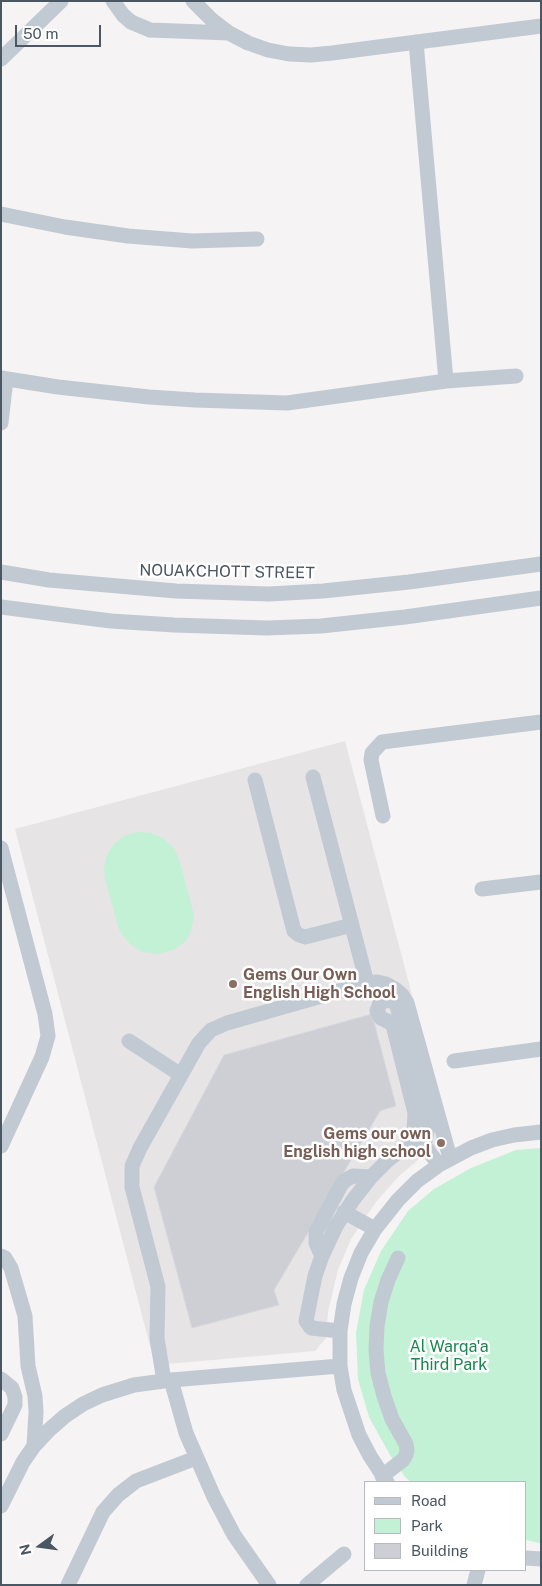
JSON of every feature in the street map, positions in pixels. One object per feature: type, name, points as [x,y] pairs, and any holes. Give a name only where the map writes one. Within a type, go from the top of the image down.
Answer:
[{"type":"street","points":[[1,59],[61,1]]},
{"type":"street","points":[[113,1],[123,15],[131,22],[150,30],[229,33]]},
{"type":"street","points":[[193,1],[212,20],[229,33],[248,43],[268,50],[289,54],[332,54],[541,26]]},
{"type":"street","points":[[416,42],[446,381]]},
{"type":"street","points":[[1,214],[65,227],[128,236],[192,241],[257,239]]},
{"type":"street","points":[[1,423],[4,379],[149,397],[214,401],[287,402],[446,381],[516,376]]},
{"type":"street","points":[[308,592],[324,584],[433,572],[541,555]]},
{"type":"street","name":"NOUAKCHOTT STREET","points":[[1,572],[49,580],[176,591],[269,594],[409,582],[541,564]]},
{"type":"street","points":[[1,607],[111,621],[174,626],[267,628],[321,626],[405,617],[541,598]]},
{"type":"street","points":[[383,816],[370,760],[376,747],[382,742],[541,722]]},
{"type":"street","points":[[312,778],[367,983]]},
{"type":"street","points":[[255,780],[294,930],[299,935],[305,937],[352,925]]},
{"type":"street","points":[[1,848],[6,887],[45,1014],[48,1036],[42,1057],[1,1146]]},
{"type":"street","points":[[482,889],[541,882]]},
{"type":"street","points":[[269,1585],[234,1535],[214,1497],[196,1458],[167,1381],[156,1338],[158,1287],[132,1187],[131,1177],[135,1157],[204,1036],[219,1025],[367,983],[377,982],[395,989],[402,995],[407,1004],[445,1161]]},
{"type":"street","points":[[340,1331],[311,1328],[306,1320],[310,1296],[322,1256],[344,1212],[371,1177],[406,1145],[414,1131],[415,1113],[393,1025],[381,1018],[377,1011],[380,1003],[387,1000],[391,1000],[397,1006],[425,1114],[428,1128],[424,1145]]},
{"type":"street","points":[[129,1041],[181,1075]]},
{"type":"street","points":[[454,1061],[541,1049]]},
{"type":"street","points":[[398,1258],[381,1302],[376,1350],[378,1373],[384,1396],[392,1419],[406,1444],[407,1450],[403,1460],[385,1479],[370,1456],[350,1413],[340,1366],[340,1331],[344,1304],[351,1278],[361,1253],[375,1229],[398,1200],[417,1181],[445,1161],[492,1140],[541,1132]]},
{"type":"street","points":[[406,1145],[415,1142],[424,1145],[445,1161]]},
{"type":"street","points":[[322,1256],[316,1243],[316,1232],[341,1185],[344,1181],[354,1176],[371,1177]]},
{"type":"street","points":[[344,1212],[375,1229]]},
{"type":"street","points":[[1,1256],[5,1258],[11,1268],[25,1316],[28,1366],[35,1396],[34,1446]]},
{"type":"street","points":[[1,1506],[22,1462],[34,1446],[65,1416],[83,1404],[102,1395],[122,1388],[167,1381],[340,1366]]},
{"type":"street","points":[[1,1379],[12,1388],[15,1396],[15,1405],[1,1434]]},
{"type":"street","points":[[68,1585],[103,1512],[118,1495],[136,1481],[196,1458]]},
{"type":"street","points":[[307,1585],[344,1554]]},
{"type":"street","points":[[527,1558],[541,1559]]},
{"type":"street","points":[[474,1585],[478,1571]]},
{"type":"shaded area","name":"Gems Our Own English High School","points":[[345,741],[450,1139],[424,1155],[399,1176],[376,1202],[351,1239],[338,1270],[328,1312],[326,1338],[315,1351],[155,1365],[15,829]]},
{"type":"green space","points":[[137,832],[150,833],[163,838],[173,847],[179,859],[194,918],[191,931],[185,942],[173,950],[159,954],[143,952],[131,945],[124,937],[118,927],[105,878],[104,867],[107,855],[114,844],[124,836]]},
{"type":"green space","name":"Al Warqa'a Third Park","points":[[541,1148],[541,1543],[527,1540],[527,1481],[410,1481],[405,1477],[390,1455],[369,1417],[358,1379],[356,1333],[364,1290],[381,1251],[408,1211],[434,1189],[471,1168],[516,1150]]},
{"type":"building","points":[[372,1014],[396,1106],[380,1111],[274,1290],[279,1305],[192,1328],[154,1187],[224,1055]]},
{"type":"place","name":"Gems Our Own English High School","points":[[233,984]]},
{"type":"place","name":"Gems our own English high school","points":[[441,1143]]}]
